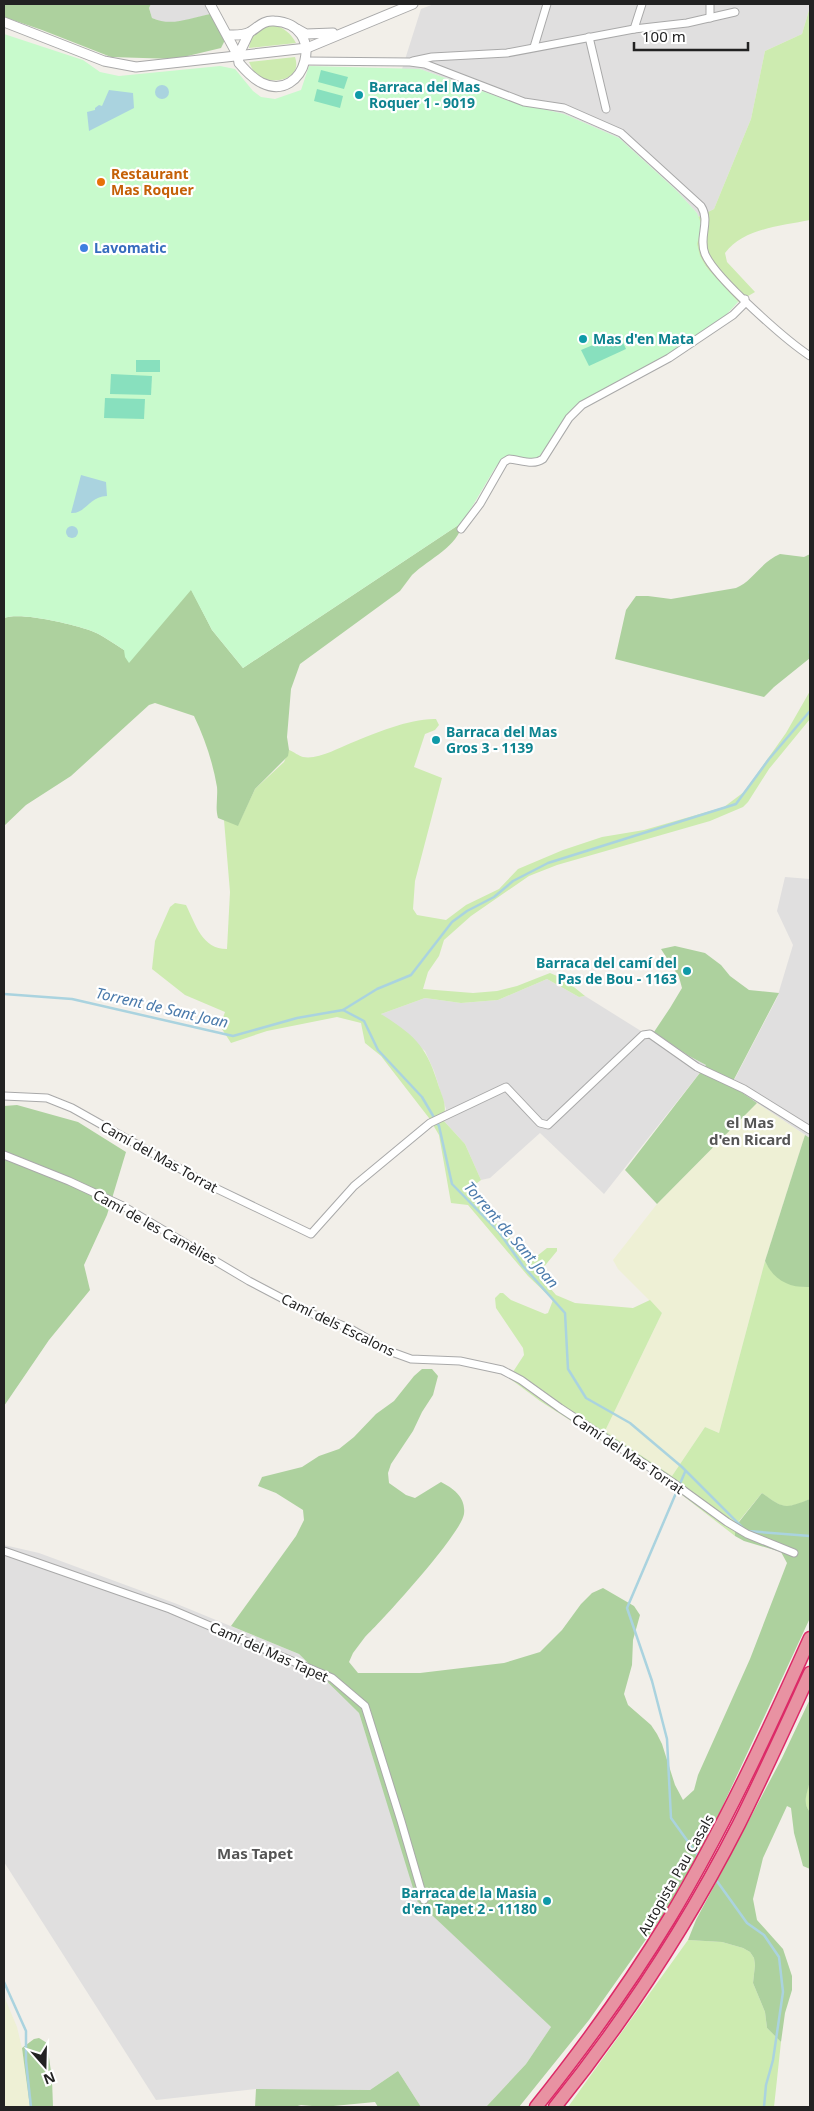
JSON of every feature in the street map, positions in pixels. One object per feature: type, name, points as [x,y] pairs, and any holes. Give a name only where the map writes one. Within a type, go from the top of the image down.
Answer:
[{"type":"highway","name":"Autopista Pau Casals","points":[[536,2107],[589,2040],[670,1918],[728,1812],[810,1638]]},
{"type":"highway","name":"Autopista Pau Casals","points":[[555,2107],[627,2010],[691,1909],[738,1825],[810,1673]]},
{"type":"street","points":[[210,4],[238,56],[238,63],[261,82],[277,87],[297,76],[306,61],[307,48],[301,35],[294,28]]},
{"type":"street","points":[[4,22],[86,54],[125,66],[148,66],[307,48],[413,4]]},
{"type":"street","points":[[534,47],[547,4]]},
{"type":"street","points":[[634,29],[642,4]]},
{"type":"street","points":[[710,4],[710,18]]},
{"type":"street","points":[[410,62],[432,57],[507,53],[634,29],[687,23],[734,12]]},
{"type":"street","points":[[238,56],[249,33],[259,24],[272,21],[288,24],[306,34],[322,35],[350,30]]},
{"type":"street","points":[[228,35],[249,33]]},
{"type":"street","points":[[589,37],[606,109]]},
{"type":"street","points":[[306,61],[410,62],[425,64],[524,102],[564,108],[621,133],[701,206],[706,214],[706,225],[702,240],[706,256],[712,266],[784,337],[810,356]]},
{"type":"street","points":[[461,529],[480,504],[504,462],[509,459],[539,462],[543,459],[569,418],[582,405],[669,358],[733,315],[744,304],[745,299]]},
{"type":"street","name":"Camí del Mas Torrat","points":[[4,1096],[47,1098],[72,1108],[208,1185],[311,1234],[354,1186],[430,1123],[506,1087],[540,1123],[548,1125],[643,1035],[650,1034],[697,1067],[744,1089],[810,1130]]},
{"type":"street","name":"Camí de les Camèlies","points":[[4,1156],[69,1180],[123,1206],[249,1280]]},
{"type":"street","name":"Camí dels Escalons","points":[[249,1280],[310,1313],[349,1328],[389,1351],[411,1359],[460,1361]]},
{"type":"street","name":"Camí del Mas Torrat","points":[[460,1361],[502,1370],[521,1380],[672,1482],[727,1522],[747,1534],[794,1553]]},
{"type":"street","name":"Camí del Mas Tapet","points":[[4,1551],[170,1609],[332,1678],[365,1706],[424,1900]]},
{"type":"shaded area","points":[[151,4],[204,4],[210,14],[180,22],[162,22],[152,18],[149,8]]},
{"type":"shaded area","points":[[434,4],[810,4],[810,7],[802,34],[765,51],[751,119],[714,209],[698,217],[697,213],[676,190],[619,138],[564,114],[513,102],[420,69],[402,69],[421,9]]},
{"type":"shaded area","points":[[785,877],[810,879],[810,1138],[731,1086],[777,998],[793,945],[777,911]]},
{"type":"shaded area","points":[[547,979],[579,997],[585,996],[641,1031],[654,1032],[689,1056],[706,1065],[604,1194],[540,1133],[490,1178],[481,1180],[465,1144],[443,1120],[446,1109],[434,1071],[425,1051],[381,1014],[425,998],[461,1003],[498,1000]]},
{"type":"shaded area","points":[[4,1545],[39,1553],[177,1604],[299,1654],[359,1713],[418,1901],[551,2027],[526,2064],[486,2107],[421,2107],[398,2071],[370,2090],[256,2089],[156,2100],[4,1862]]},
{"type":"green space","points":[[4,4],[151,4],[149,8],[152,18],[159,21],[174,22],[210,14],[225,40],[221,48],[175,59],[111,57],[4,17]]},
{"type":"green space","points":[[810,7],[810,220],[775,226],[753,233],[742,238],[725,253],[727,262],[755,292],[738,302],[701,259],[697,244],[698,217],[714,209],[751,119],[765,51],[802,34]]},
{"type":"green space","points":[[271,24],[286,31],[296,43],[249,48],[251,39],[256,33]]},
{"type":"green space","points":[[4,34],[83,60],[100,72],[119,76],[220,66],[235,69],[253,91],[261,97],[275,99],[301,90],[309,66],[420,69],[513,102],[564,114],[619,138],[676,190],[697,213],[702,226],[697,244],[700,256],[706,267],[738,302],[725,316],[665,359],[575,407],[538,458],[504,457],[495,468],[463,522],[243,668],[212,630],[191,590],[129,663],[125,657],[124,650],[89,630],[59,622],[22,616],[4,618]]},
{"type":"green space","points":[[295,57],[295,71],[285,79],[278,80],[270,80],[257,75],[249,62]]},
{"type":"green space","points":[[321,70],[348,77],[344,89],[318,82]]},
{"type":"green space","points":[[317,89],[343,96],[340,108],[314,101]]},
{"type":"green space","points":[[619,334],[626,349],[589,366],[581,350]]},
{"type":"green space","points":[[136,360],[160,360],[160,372],[136,372]]},
{"type":"green space","points":[[111,374],[152,376],[151,395],[110,394]]},
{"type":"green space","points":[[105,398],[145,399],[144,419],[104,418]]},
{"type":"green space","points":[[463,522],[460,531],[449,545],[412,575],[400,591],[300,664],[291,689],[287,737],[288,756],[255,789],[238,826],[218,818],[217,787],[213,769],[205,742],[194,716],[155,703],[149,705],[71,776],[26,805],[4,826],[4,618],[22,616],[59,622],[89,630],[124,650],[191,589],[212,630],[243,668]]},
{"type":"green space","points":[[780,554],[804,557],[810,554],[810,658],[764,697],[615,659],[626,610],[636,596],[671,599],[736,588],[748,581],[768,561]]},
{"type":"green space","points":[[810,691],[810,719],[769,769],[743,807],[710,821],[557,865],[529,876],[471,916],[444,940],[439,956],[428,972],[423,989],[473,993],[497,991],[517,986],[550,973],[564,979],[585,996],[579,997],[547,979],[498,1000],[461,1003],[425,998],[381,1014],[412,1036],[425,1052],[430,1062],[444,1104],[443,1120],[465,1144],[481,1180],[467,1191],[525,1255],[537,1256],[547,1248],[557,1248],[557,1251],[538,1274],[556,1295],[575,1303],[633,1308],[650,1300],[662,1313],[605,1431],[672,1476],[705,1427],[719,1433],[765,1261],[778,1277],[790,1283],[810,1287],[810,1499],[795,1505],[785,1506],[780,1505],[762,1493],[735,1526],[735,1536],[660,1478],[540,1401],[509,1378],[524,1355],[523,1348],[496,1308],[495,1298],[500,1293],[503,1293],[511,1300],[545,1314],[548,1313],[553,1300],[528,1276],[468,1205],[451,1203],[439,1135],[429,1118],[381,1056],[365,1043],[361,1023],[337,1017],[267,1031],[231,1043],[220,1026],[225,1012],[185,995],[152,969],[155,941],[170,907],[175,903],[186,905],[197,928],[211,945],[227,949],[230,892],[224,820],[238,825],[255,789],[284,762],[289,750],[303,757],[315,757],[393,727],[426,719],[436,719],[439,725],[435,730],[425,734],[414,767],[442,778],[415,881],[413,909],[417,915],[446,920],[466,905],[499,889],[518,869],[563,850],[602,837],[644,830],[724,807],[744,792],[786,733]]},
{"type":"green space","points":[[675,946],[705,953],[721,965],[730,976],[749,990],[779,993],[731,1085],[757,1103],[657,1204],[625,1170],[706,1065],[689,1056],[654,1032],[682,988],[679,977],[661,949]]},
{"type":"green space","points":[[757,1103],[805,1135],[765,1261],[719,1433],[705,1427],[672,1476],[605,1431],[662,1313],[618,1269],[613,1260],[657,1204]]},
{"type":"green space","points":[[17,1105],[78,1122],[126,1152],[107,1215],[84,1265],[90,1290],[49,1340],[4,1406],[4,1106]]},
{"type":"green space","points":[[805,1135],[810,1138],[810,1287],[796,1286],[783,1282],[773,1274],[765,1261]]},
{"type":"green space","points":[[422,1369],[432,1369],[438,1376],[433,1395],[413,1431],[391,1464],[388,1473],[389,1483],[406,1495],[415,1498],[441,1482],[455,1491],[461,1498],[464,1514],[450,1539],[403,1596],[365,1637],[349,1662],[358,1673],[420,1673],[504,1663],[540,1652],[562,1630],[581,1604],[592,1593],[603,1588],[634,1606],[640,1615],[633,1640],[632,1665],[624,1694],[628,1705],[651,1725],[657,1734],[675,1785],[683,1800],[694,1790],[698,1775],[750,1659],[787,1563],[781,1552],[744,1541],[735,1536],[735,1527],[762,1493],[780,1505],[785,1506],[795,1505],[810,1499],[810,1618],[719,1814],[676,1897],[589,2020],[519,2107],[486,2107],[526,2064],[551,2027],[417,1901],[359,1713],[299,1654],[231,1626],[296,1536],[304,1520],[303,1510],[276,1493],[258,1486],[262,1477],[302,1467],[319,1456],[339,1449],[354,1437],[376,1414],[394,1401]]},
{"type":"green space","points":[[810,1699],[811,1769],[806,1804],[810,1812],[810,1869],[803,1866],[794,1833],[791,1808],[787,1806],[763,1858],[753,1899],[757,1920],[783,1949],[792,1976],[792,1990],[785,2013],[781,2042],[767,2028],[765,2012],[753,1983],[755,1965],[754,1958],[750,1952],[722,1942],[688,1940],[696,1920],[782,1758]]},
{"type":"green space","points":[[810,1780],[810,1812],[806,1801]]},
{"type":"green space","points":[[688,1940],[722,1942],[743,1948],[750,1952],[754,1958],[753,1983],[765,2012],[767,2028],[781,2042],[774,2107],[568,2107]]},
{"type":"green space","points":[[4,1996],[17,2027],[22,2048],[30,2107],[4,2107]]},
{"type":"green space","points":[[39,2038],[47,2043],[52,2079],[53,2107],[30,2107],[22,2048],[34,2039]]},
{"type":"green space","points":[[398,2071],[421,2107],[378,2107],[375,2102],[323,2107],[301,2105],[294,2107],[255,2107],[256,2089],[370,2090]]},
{"type":"water","points":[[162,85],[167,87],[169,92],[167,97],[162,99],[157,97],[155,92],[157,87]]},
{"type":"water","points":[[109,90],[133,93],[134,108],[89,131],[87,112],[95,110],[99,105],[102,106]]},
{"type":"water","points":[[81,475],[106,482],[107,496],[95,499],[80,511],[71,513]]},
{"type":"water","points":[[70,526],[74,526],[78,532],[74,538],[70,538],[66,534],[66,530]]},
{"type":"waterway","points":[[343,1010],[377,989],[411,975],[452,922],[467,911],[494,897],[513,881],[548,863],[736,804],[769,759],[810,711]]},
{"type":"waterway","name":"Torrent de Sant Joan","points":[[4,994],[72,999],[233,1036],[297,1018],[343,1010],[364,1021],[378,1050],[422,1097],[439,1126],[452,1184],[499,1232],[523,1266],[565,1313],[568,1369],[586,1398],[630,1423],[682,1467],[743,1528]]},
{"type":"waterway","points":[[685,1472],[627,1608],[652,1681],[667,1739],[671,1818],[699,1857]]},
{"type":"waterway","name":"Torrent de Sant Joan","points":[[747,1531],[810,1536]]},
{"type":"waterway","points":[[714,1877],[747,1923],[764,1935],[779,1957],[783,1992],[773,2060],[766,2085],[764,2107]]},
{"type":"waterway","points":[[4,1982],[26,2031],[26,2061],[31,2107]]},
{"type":"place","name":"Barraca del Mas Roquer 1 - 9019","points":[[359,95]]},
{"type":"place","name":"Restaurant Mas Roquer","points":[[101,182]]},
{"type":"place","name":"Lavomatic","points":[[84,248]]},
{"type":"place","name":"Mas d'en Mata","points":[[583,339]]},
{"type":"place","name":"Barraca del Mas Gros 3 - 1139","points":[[436,740]]},
{"type":"place","name":"Barraca del camí del Pas de Bou - 1163","points":[[687,971]]},
{"type":"place","name":"Barraca de la Masia d'en Tapet 2 - 11180","points":[[547,1901]]},
{"type":"district","name":"el Mas d'en Ricard","points":[[750,1132]]},
{"type":"district","name":"Mas Tapet","points":[[255,1854]]}]
